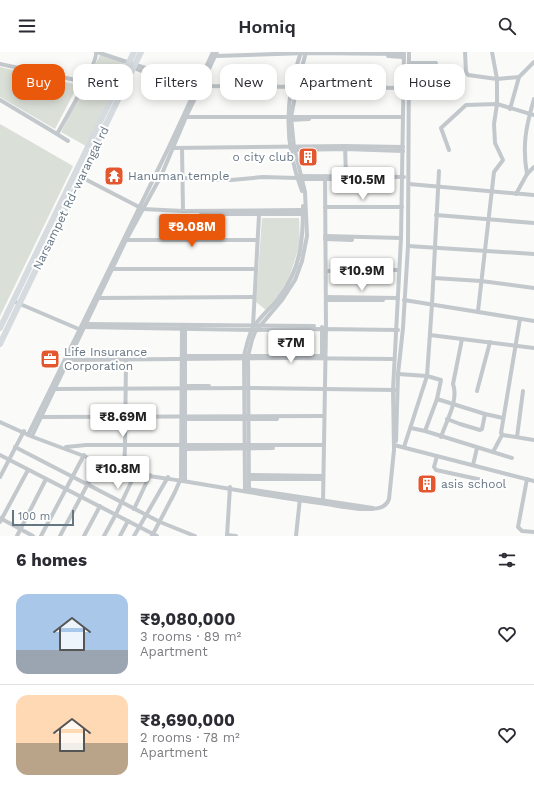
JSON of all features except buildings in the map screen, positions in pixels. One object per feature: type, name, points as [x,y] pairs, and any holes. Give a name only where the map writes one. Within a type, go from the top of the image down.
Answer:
[{"type":"main road","name":"Narsampet Rd-warangal rd","points":[[128,64],[134,52]]},
{"type":"main road","name":"Narsampet Rd-warangal rd","points":[[0,344],[141,52]]},
{"type":"main road","name":"Narsampet Rd-warangal rd","points":[[0,328],[111,100]]},
{"type":"street","points":[[92,64],[97,52],[128,64]]},
{"type":"street","points":[[409,52],[409,62],[436,63]]},
{"type":"street","points":[[465,52],[465,67],[468,75],[497,79],[519,77]]},
{"type":"street","points":[[478,311],[494,172],[502,160],[495,142],[494,124],[497,104],[497,79],[492,52]]},
{"type":"street","points":[[210,64],[215,53],[404,54],[404,64]]},
{"type":"street","points":[[301,64],[303,53]]},
{"type":"street","points":[[300,64],[303,53]]},
{"type":"street","points":[[510,108],[519,77],[534,62]]},
{"type":"street","points":[[0,64],[73,79]]},
{"type":"street","points":[[135,66],[141,68]]},
{"type":"street","points":[[135,66],[141,68]]},
{"type":"street","points":[[212,86],[285,88]]},
{"type":"street","points":[[527,174],[524,144],[532,114],[534,99]]},
{"type":"street","points":[[0,100],[68,141]]},
{"type":"street","points":[[57,134],[75,100]]},
{"type":"street","points":[[83,327],[113,269],[191,100]]},
{"type":"street","points":[[31,435],[141,209],[160,176],[193,100]]},
{"type":"street","points":[[255,328],[279,298],[291,278],[298,260],[303,236],[303,193],[292,149],[290,118],[291,100]]},
{"type":"street","points":[[290,118],[294,100]]},
{"type":"street","points":[[0,421],[31,435],[135,473],[300,499],[374,508],[381,507],[388,502],[395,445],[394,358],[401,239],[403,100]]},
{"type":"street","points":[[395,388],[400,356],[408,246],[409,100]]},
{"type":"street","points":[[449,150],[442,128],[466,105],[497,104],[532,114]]},
{"type":"street","points":[[186,117],[403,118]]},
{"type":"street","points":[[173,148],[403,149]]},
{"type":"street","points":[[182,148],[183,211]]},
{"type":"street","points":[[345,148],[346,176]]},
{"type":"street","points":[[516,194],[527,174],[534,167]]},
{"type":"street","points":[[404,447],[427,376],[434,278],[439,171]]},
{"type":"street","points":[[325,178],[346,176],[403,178],[439,186],[534,195]]},
{"type":"street","points":[[81,177],[141,209],[182,214],[259,214],[303,212]]},
{"type":"street","points":[[182,178],[231,180],[263,177],[403,178]]},
{"type":"street","points":[[255,328],[282,300],[295,280],[302,261],[307,236],[305,192],[299,177]]},
{"type":"street","points":[[322,501],[323,358],[326,298],[325,178]]},
{"type":"street","points":[[325,208],[402,208]]},
{"type":"street","points":[[141,209],[183,211],[303,212]]},
{"type":"street","points":[[247,490],[246,357],[255,328],[254,297],[259,214]]},
{"type":"street","points":[[436,215],[489,218],[534,223]]},
{"type":"street","points":[[325,238],[401,239]]},
{"type":"street","points":[[126,240],[257,240]]},
{"type":"street","points":[[408,246],[534,254]]},
{"type":"street","points":[[113,269],[255,269]]},
{"type":"street","points":[[326,269],[399,269]]},
{"type":"street","points":[[434,278],[481,281],[534,288]]},
{"type":"street","points":[[99,298],[254,297]]},
{"type":"street","points":[[326,298],[398,299]]},
{"type":"street","points":[[404,300],[534,321],[534,314]]},
{"type":"street","points":[[13,301],[83,327],[402,329]]},
{"type":"street","points":[[493,452],[502,435],[500,431],[520,319]]},
{"type":"street","points":[[0,455],[154,535],[183,480],[183,327]]},
{"type":"street","points":[[430,335],[534,348]]},
{"type":"street","points":[[441,436],[453,405],[455,390],[453,384],[462,339]]},
{"type":"street","points":[[476,391],[490,342]]},
{"type":"street","points":[[67,360],[246,357],[394,358],[400,356]]},
{"type":"street","points":[[124,470],[126,360]]},
{"type":"street","points":[[398,374],[427,376],[441,380],[437,400],[425,431]]},
{"type":"street","points":[[53,389],[247,387],[395,388]]},
{"type":"street","points":[[517,437],[523,391]]},
{"type":"street","points":[[437,400],[503,418]]},
{"type":"street","points":[[447,419],[480,430],[482,429],[485,414]]},
{"type":"street","points":[[39,417],[322,417]]},
{"type":"street","points":[[411,428],[512,458]]},
{"type":"street","points":[[0,477],[24,432]]},
{"type":"street","points":[[31,435],[84,455]]},
{"type":"street","points":[[502,435],[534,440]]},
{"type":"street","points":[[66,447],[86,445],[247,447],[322,445]]},
{"type":"street","points":[[395,445],[534,480]]},
{"type":"street","points":[[15,447],[160,522],[195,536]]},
{"type":"street","points":[[247,447],[249,477],[247,490]]},
{"type":"street","points":[[473,465],[477,448]]},
{"type":"street","points":[[41,536],[84,455]]},
{"type":"street","points":[[437,456],[434,467],[436,470],[482,480]]},
{"type":"street","points":[[60,536],[100,461]]},
{"type":"street","points":[[28,470],[1,519],[33,536]]},
{"type":"street","points":[[104,536],[135,473]]},
{"type":"street","points":[[134,509],[150,475]]},
{"type":"street","points":[[134,536],[167,477]]},
{"type":"street","points":[[249,477],[322,478]]},
{"type":"street","points":[[17,536],[46,479]]},
{"type":"street","points":[[527,479],[518,527],[522,531],[534,532]]},
{"type":"street","points":[[230,487],[227,535],[236,536]]},
{"type":"street","points":[[296,536],[300,499]]},
{"type":"street","points":[[84,536],[100,506]]},
{"type":"street","points":[[120,536],[128,521]]},
{"type":"shaded area","points":[[100,55],[125,62],[124,64],[95,64]]},
{"type":"shaded area","points":[[0,67],[12,70],[12,100],[65,100],[65,82],[73,84],[73,95],[55,129],[0,97]]},
{"type":"shaded area","points":[[77,100],[107,100],[86,146],[61,132]]},
{"type":"shaded area","points":[[0,124],[73,166],[0,316]]},
{"type":"shaded area","points":[[262,218],[299,218],[300,244],[289,278],[278,296],[266,310],[256,302]]},
{"type":"place","name":"o city club","points":[[308,157]]},
{"type":"place","name":"Hanuman temple","points":[[114,176]]},
{"type":"place","name":"Life Insurance Corporation","points":[[50,359]]},
{"type":"place","name":"asis school","points":[[427,484]]}]
